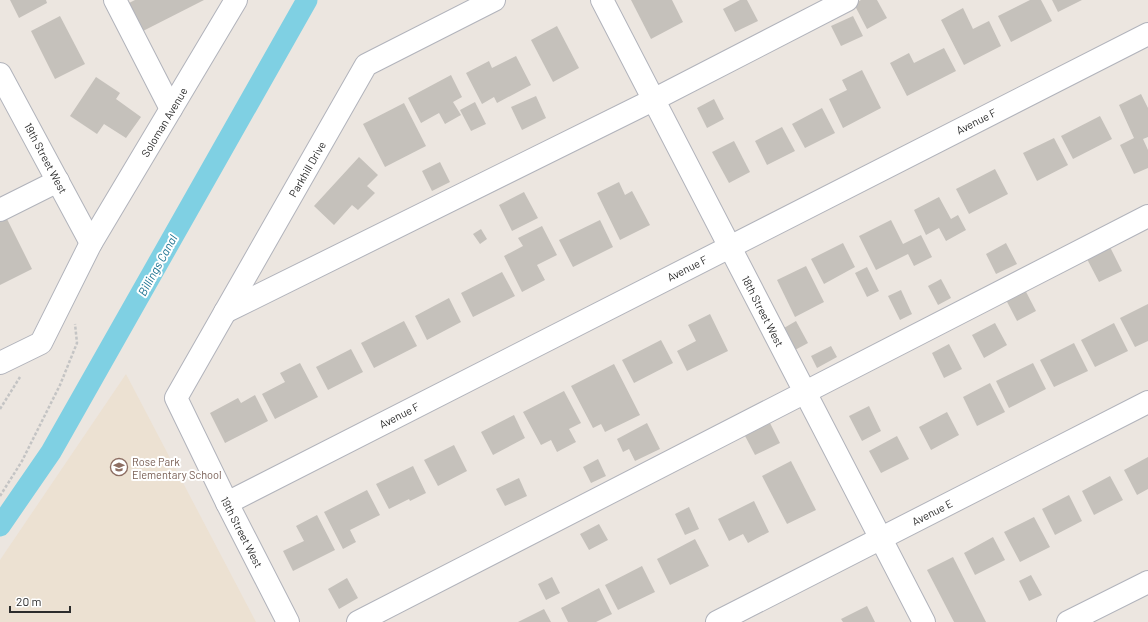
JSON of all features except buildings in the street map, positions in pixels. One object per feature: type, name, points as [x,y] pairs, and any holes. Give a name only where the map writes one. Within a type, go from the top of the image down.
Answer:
[{"type":"street","points":[[115,0],[171,109]]},
{"type":"street","name":"Soloman Avenue","points":[[91,243],[236,0]]},
{"type":"street","name":"Parkhill Drive","points":[[176,398],[366,65],[494,0]]},
{"type":"street","name":"18th Street West","points":[[602,0],[924,622]]},
{"type":"street","points":[[225,312],[653,100],[847,0]]},
{"type":"street","name":"Avenue F","points":[[227,503],[1148,34]]},
{"type":"street","name":"19th Street West","points":[[0,74],[91,243]]},
{"type":"street","points":[[0,210],[58,181]]},
{"type":"street","points":[[358,622],[1148,216]]},
{"type":"street","points":[[0,363],[41,343],[91,243]]},
{"type":"street","name":"19th Street West","points":[[176,398],[227,503],[288,622]]},
{"type":"street","name":"Avenue E","points":[[717,622],[1148,402]]},
{"type":"street","points":[[1068,622],[1148,582]]},
{"type":"path","points":[[0,496],[22,461],[60,385],[77,343],[75,321]]},
{"type":"shaded area","name":"Rose Park Elementary School","points":[[126,374],[256,622],[0,622],[0,560]]},
{"type":"waterway","name":"Billings Canal","points":[[0,526],[51,452],[307,0]]},
{"type":"place","name":"Rose Park Elementary School","points":[[119,467]]}]
